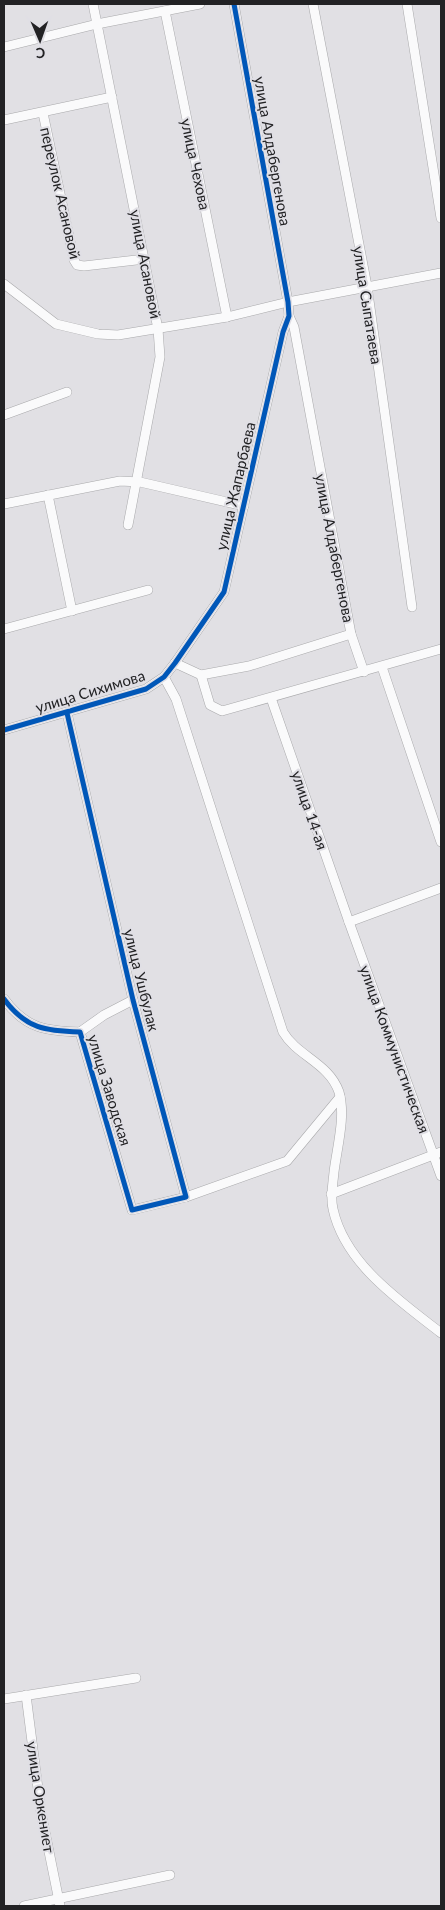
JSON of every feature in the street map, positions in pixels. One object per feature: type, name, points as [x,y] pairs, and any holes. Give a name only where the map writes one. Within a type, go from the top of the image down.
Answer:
[{"type":"street","name":"улица Асановой","points":[[93,4],[145,259],[158,329],[160,357],[138,482],[128,525]]},
{"type":"street","points":[[4,47],[97,24],[200,4]]},
{"type":"street","name":"улица Алдабергенова","points":[[234,4],[288,302]]},
{"type":"street","name":"улица Сыпатаева","points":[[313,4],[366,286],[412,607]]},
{"type":"street","points":[[407,4],[441,218]]},
{"type":"street","name":"улица Чехова","points":[[165,11],[227,318]]},
{"type":"street","name":"переулок Асановой","points":[[4,120],[112,97]]},
{"type":"street","name":"переулок Асановой","points":[[43,112],[74,260],[77,265],[84,266],[145,259]]},
{"type":"street","points":[[4,284],[56,324],[98,334],[118,334],[227,318],[288,302],[441,273]]},
{"type":"street","name":"улица Жапарбаева","points":[[175,663],[224,592],[283,332],[289,316],[288,302]]},
{"type":"street","name":"улица Алдабергенова","points":[[289,316],[294,327],[351,634],[364,672]]},
{"type":"street","points":[[4,415],[67,392]]},
{"type":"street","points":[[4,504],[120,481],[138,482],[244,506]]},
{"type":"street","points":[[48,495],[72,611]]},
{"type":"street","points":[[4,629],[148,590]]},
{"type":"street","points":[[175,663],[201,675],[249,666],[351,634]]},
{"type":"street","points":[[201,675],[210,705],[222,711],[441,649]]},
{"type":"street","name":"улица Сихимова","points":[[4,730],[146,690],[164,677],[175,663]]},
{"type":"street","points":[[382,667],[441,842]]},
{"type":"street","points":[[164,677],[176,699],[283,1032],[290,1041],[324,1068],[333,1078],[340,1097],[341,1116],[332,1194],[337,1222],[352,1251],[395,1297],[441,1332]]},
{"type":"street","name":"улица 14-ая","points":[[271,698],[349,922]]},
{"type":"street","name":"улица Ушбулак","points":[[67,713],[133,1000],[186,1197]]},
{"type":"street","points":[[349,922],[441,888]]},
{"type":"street","name":"улица Коммунистическая","points":[[349,922],[437,1154],[441,1176]]},
{"type":"street","name":"улица Заводская","points":[[4,999],[32,1026],[54,1031],[80,1032],[132,1210],[186,1197]]},
{"type":"street","points":[[80,1032],[104,1015],[133,1000]]},
{"type":"street","points":[[186,1197],[287,1161],[340,1097]]},
{"type":"street","points":[[332,1194],[437,1154]]},
{"type":"street","points":[[4,1699],[136,1678]]},
{"type":"street","name":"улица Оркениет","points":[[26,1695],[41,1812],[59,1903]]},
{"type":"street","points":[[24,1906],[59,1903],[170,1875]]},
{"type":"cycle path","points":[[4,730],[146,689],[164,677],[224,592],[283,332],[289,316],[234,4]]},
{"type":"cycle path","points":[[4,999],[20,1017],[38,1026],[57,1031],[80,1032],[132,1210],[186,1197],[133,1000],[67,713]]}]
